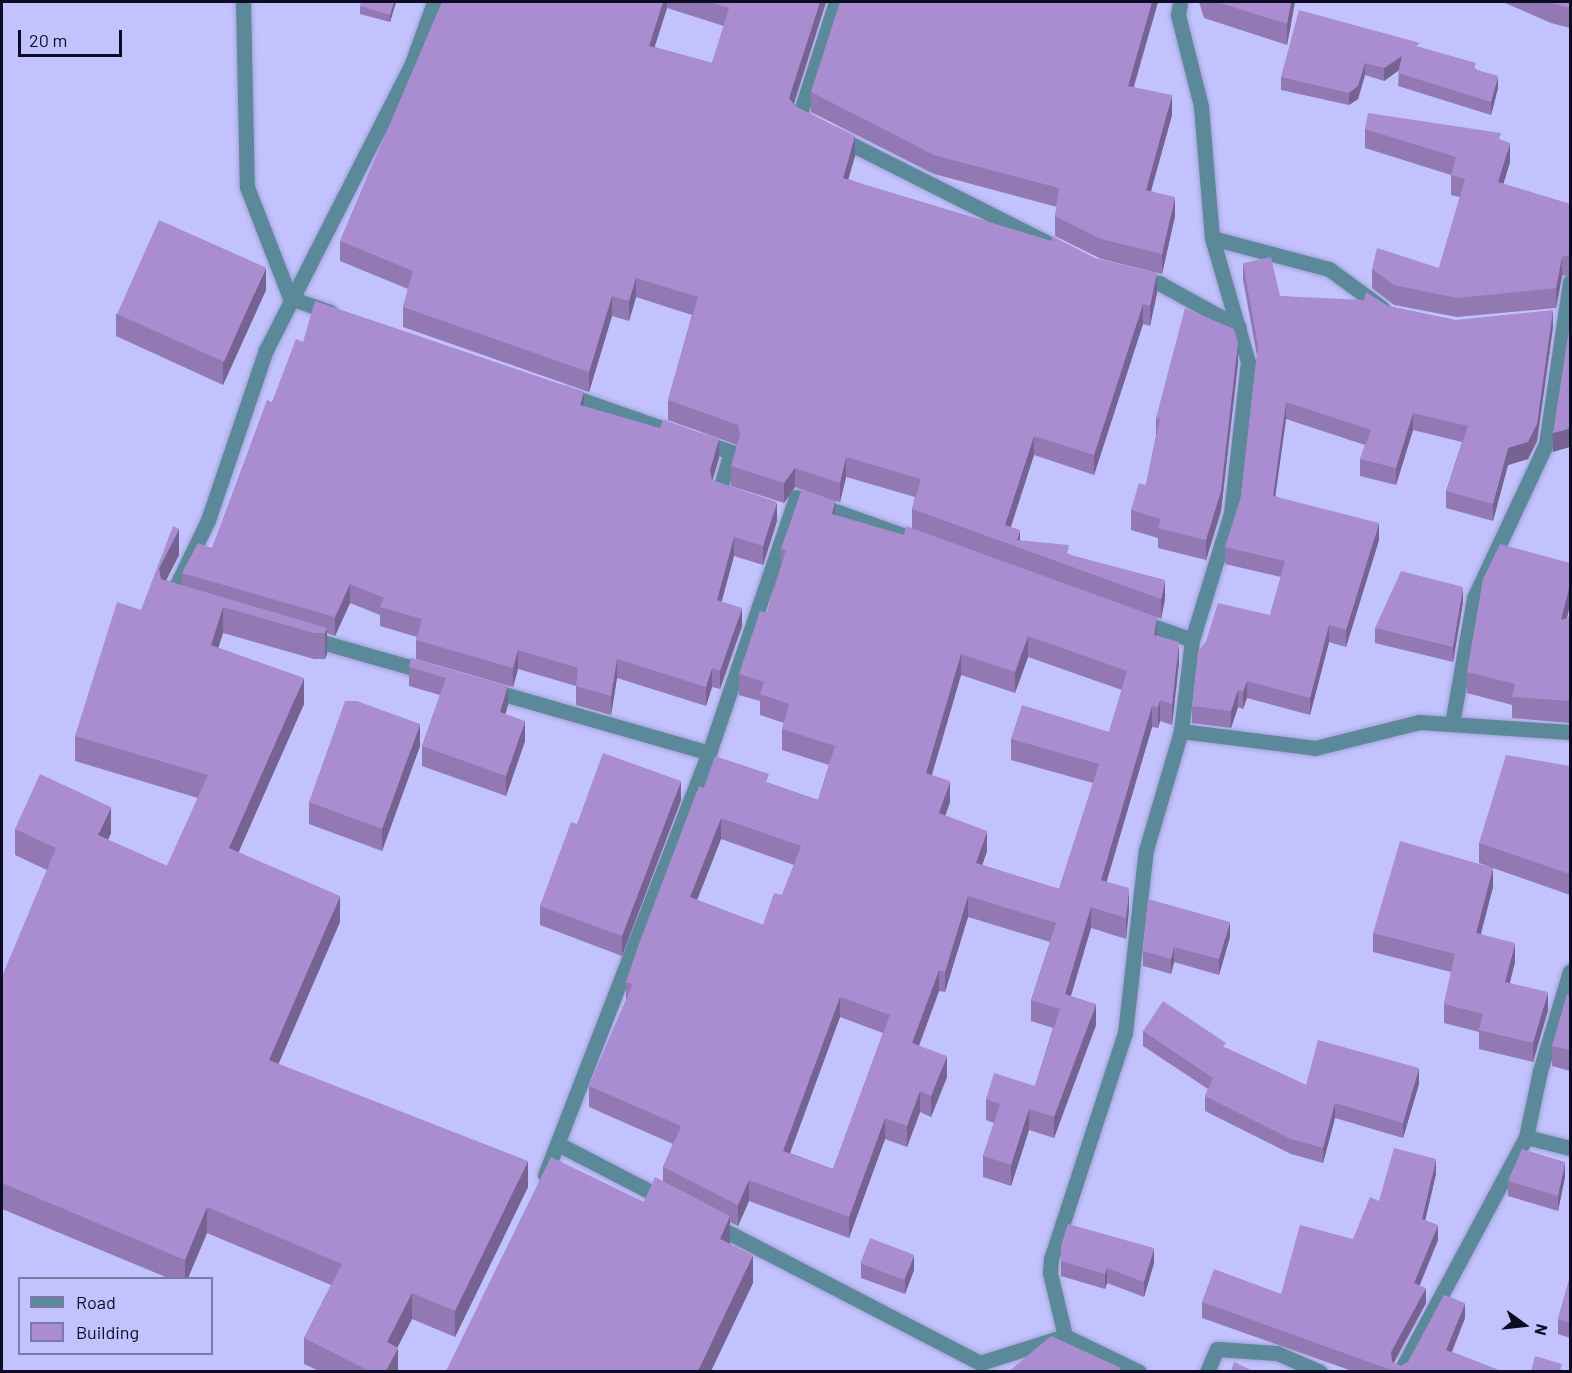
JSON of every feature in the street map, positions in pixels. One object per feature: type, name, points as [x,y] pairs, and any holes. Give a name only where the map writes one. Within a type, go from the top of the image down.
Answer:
[{"type":"street","points":[[243,2],[247,187],[278,258],[290,298]]},
{"type":"street","points":[[191,605],[168,598],[208,520],[266,350],[290,298],[411,66],[434,2]]},
{"type":"street","points":[[836,2],[799,117],[1066,252]]},
{"type":"street","points":[[1065,1336],[1050,1274],[1051,1259],[1125,1033],[1146,850],[1181,731],[1192,640],[1231,513],[1248,362],[1212,238],[1201,106],[1178,15],[1180,2]]},
{"type":"street","points":[[1212,238],[1329,268],[1390,314],[1401,316]]},
{"type":"street","points":[[1118,273],[1160,283],[1239,327]]},
{"type":"street","points":[[1452,724],[1474,598],[1546,444],[1568,315],[1570,282]]},
{"type":"street","points":[[290,298],[346,318]]},
{"type":"street","points":[[1544,317],[1568,315]]},
{"type":"street","points":[[550,389],[731,452],[719,492],[749,500]]},
{"type":"street","points":[[539,1186],[560,1145],[709,753],[784,512],[796,497],[929,545]]},
{"type":"street","points":[[1126,616],[1192,640]]},
{"type":"street","points":[[295,634],[444,677]]},
{"type":"street","points":[[479,687],[709,753]]},
{"type":"street","points":[[1181,731],[1315,748],[1419,722],[1570,732]]},
{"type":"street","points":[[1400,1371],[1526,1137],[1540,1071],[1570,971]]},
{"type":"street","points":[[1526,1137],[1570,1148]]},
{"type":"street","points":[[560,1145],[691,1213],[975,1367],[1065,1336],[1139,1371]]},
{"type":"street","points":[[1207,1371],[1217,1348],[1277,1353],[1320,1371]]},
{"type":"building","points":[[361,2],[394,2],[390,15],[360,6]]},
{"type":"building","points":[[442,2],[663,2],[649,46],[712,63],[729,8],[710,2],[820,2],[789,98],[795,106],[855,136],[843,178],[1052,241],[1052,236],[1095,258],[1157,273],[1150,306],[1143,304],[1094,455],[1034,436],[1005,525],[1020,530],[1017,540],[1069,545],[1067,554],[1165,580],[1161,599],[912,509],[921,479],[846,457],[840,483],[795,468],[784,483],[731,466],[740,435],[738,425],[668,400],[698,297],[636,278],[629,301],[612,296],[589,372],[403,307],[413,271],[340,241]]},
{"type":"building","points":[[840,2],[1152,2],[1128,86],[1172,95],[1146,190],[1175,197],[1162,254],[1101,239],[1055,216],[1059,188],[934,155],[811,92]]},
{"type":"building","points":[[1217,2],[1291,2],[1287,24]]},
{"type":"building","points":[[1547,2],[1570,2],[1570,8],[1551,3]]},
{"type":"building","points":[[1299,10],[1420,43],[1416,46],[1476,63],[1474,69],[1498,76],[1491,102],[1398,73],[1402,56],[1384,68],[1365,63],[1358,86],[1349,93],[1281,77]]},
{"type":"building","points":[[1368,113],[1501,133],[1499,139],[1510,143],[1498,182],[1570,204],[1570,255],[1562,257],[1556,288],[1457,298],[1394,285],[1372,269],[1377,248],[1439,268],[1465,179],[1451,175],[1456,157],[1365,129]]},
{"type":"building","points":[[159,220],[266,268],[224,362],[117,314]]},
{"type":"building","points":[[1271,257],[1280,296],[1364,300],[1366,292],[1388,306],[1455,320],[1553,310],[1537,424],[1528,442],[1508,448],[1493,504],[1446,491],[1468,426],[1413,413],[1396,468],[1360,459],[1371,430],[1286,402],[1273,496],[1379,523],[1346,630],[1329,625],[1310,698],[1247,681],[1243,692],[1238,690],[1231,711],[1192,706],[1198,652],[1206,641],[1218,603],[1270,615],[1285,561],[1225,547],[1241,497],[1258,346],[1243,263]]},
{"type":"building","points":[[315,301],[584,392],[580,405],[660,428],[663,420],[719,439],[710,470],[712,480],[777,502],[763,546],[734,537],[717,600],[742,608],[720,671],[712,668],[706,687],[617,659],[611,696],[576,686],[578,668],[518,650],[513,668],[416,640],[422,619],[380,607],[384,598],[350,584],[335,617],[182,573],[198,543],[212,548],[267,400],[272,402],[296,339],[303,342]]},
{"type":"building","points":[[1185,308],[1234,329],[1238,343],[1221,491],[1206,540],[1158,528],[1161,519],[1131,510],[1139,483],[1146,485],[1160,419],[1156,418]]},
{"type":"building","points":[[1570,324],[1570,428],[1553,433]]},
{"type":"building","points":[[802,489],[835,501],[832,514],[904,535],[906,526],[1157,617],[1154,635],[1179,642],[1172,704],[1160,700],[1158,707],[1152,706],[1101,880],[1129,888],[1126,918],[1091,907],[1065,994],[1096,1004],[1054,1117],[1029,1109],[1011,1165],[983,1156],[1000,1104],[986,1099],[994,1073],[1035,1086],[1060,1009],[1031,1000],[1056,923],[968,896],[945,972],[939,970],[912,1043],[947,1056],[931,1096],[920,1091],[907,1126],[885,1118],[849,1217],[749,1180],[738,1205],[663,1167],[681,1126],[589,1086],[633,984],[626,982],[640,941],[699,786],[704,788],[715,756],[769,774],[766,782],[818,800],[835,746],[782,729],[789,704],[760,694],[764,682],[739,674],[760,611],[767,613],[786,550],[781,549]],"holes":[[[1028,636],[1127,671],[1109,732],[1022,705],[1011,739],[1099,764],[1059,889],[976,863],[987,831],[939,813],[950,781],[926,773],[961,654],[1015,672]],[[721,818],[801,846],[782,895],[774,893],[763,925],[690,897]],[[840,997],[890,1015],[833,1169],[783,1151]]]},
{"type":"building","points":[[173,526],[179,529],[159,568],[161,579],[327,628],[325,633],[314,633],[223,607],[211,645],[304,678],[229,848],[340,896],[269,1060],[528,1161],[455,1311],[412,1293],[387,1342],[398,1348],[386,1371],[369,1371],[304,1338],[342,1264],[207,1207],[185,1260],[2,1183],[2,977],[56,848],[15,829],[40,774],[111,807],[98,835],[167,866],[208,775],[75,736],[117,602],[141,610]]},
{"type":"building","points":[[1500,544],[1570,563],[1570,584],[1561,620],[1570,617],[1570,701],[1512,697],[1515,684],[1467,672],[1483,579]]},
{"type":"building","points":[[1401,571],[1463,587],[1453,647],[1375,628]]},
{"type":"building","points":[[411,658],[508,686],[500,712],[525,721],[506,776],[422,746],[446,678],[409,667]]},
{"type":"building","points":[[345,701],[357,701],[420,724],[382,829],[309,802]]},
{"type":"building","points":[[603,753],[681,781],[622,936],[540,906],[571,822],[577,824]]},
{"type":"building","points":[[1506,755],[1570,766],[1570,874],[1479,843]]},
{"type":"building","points":[[1400,841],[1493,868],[1476,933],[1515,943],[1505,982],[1548,992],[1533,1043],[1479,1030],[1483,1014],[1444,1004],[1455,954],[1373,933]]},
{"type":"building","points":[[1148,899],[1230,922],[1219,959],[1174,947],[1171,959],[1143,951]]},
{"type":"building","points":[[1567,994],[1570,995],[1570,1050],[1552,1046]]},
{"type":"building","points":[[1163,1001],[1226,1043],[1223,1047],[1306,1085],[1318,1040],[1419,1068],[1403,1123],[1335,1103],[1323,1148],[1291,1139],[1205,1096],[1213,1078],[1143,1031]]},
{"type":"building","points":[[1394,1148],[1436,1159],[1422,1219],[1438,1225],[1414,1283],[1426,1288],[1391,1352],[1392,1362],[1401,1366],[1408,1362],[1444,1295],[1465,1303],[1446,1350],[1501,1371],[1394,1371],[1202,1302],[1214,1269],[1281,1294],[1300,1225],[1353,1239],[1370,1197],[1379,1201]]},
{"type":"building","points":[[1522,1149],[1565,1162],[1558,1196],[1508,1181]]},
{"type":"building","points":[[551,1157],[644,1202],[655,1177],[730,1216],[720,1239],[753,1255],[698,1371],[446,1371]]},
{"type":"building","points":[[1068,1224],[1154,1248],[1144,1282],[1107,1268],[1105,1274],[1061,1261],[1061,1246]]},
{"type":"building","points":[[870,1238],[914,1255],[904,1280],[860,1263]]},
{"type":"building","points":[[1570,1277],[1570,1323],[1558,1319]]},
{"type":"building","points":[[1051,1336],[1121,1368],[1119,1371],[1009,1371]]},
{"type":"building","points":[[1535,1356],[1562,1364],[1560,1371],[1531,1371]]},
{"type":"building","points":[[1234,1362],[1253,1371],[1231,1371]]}]
